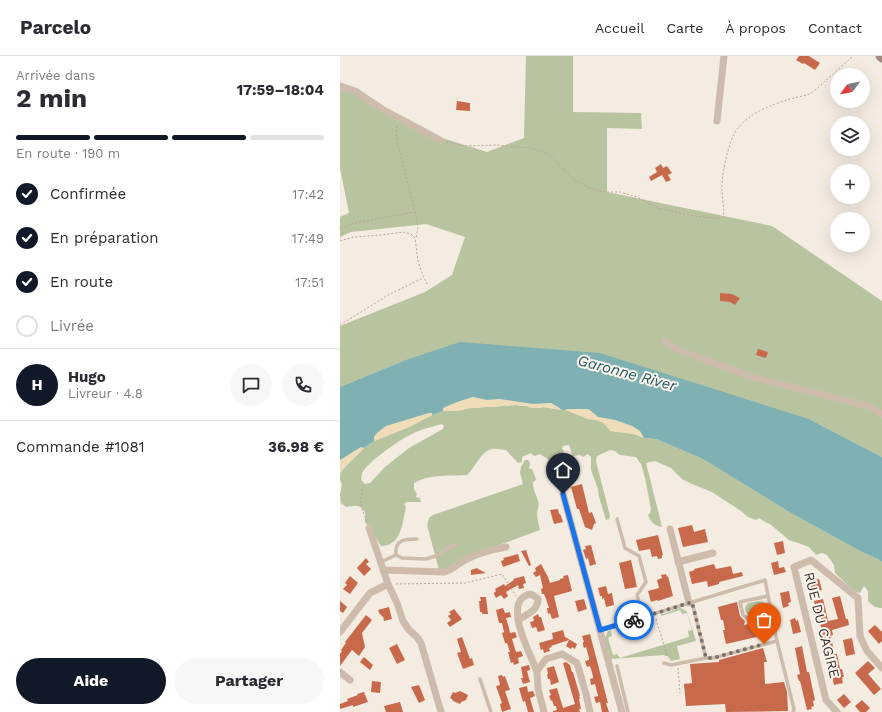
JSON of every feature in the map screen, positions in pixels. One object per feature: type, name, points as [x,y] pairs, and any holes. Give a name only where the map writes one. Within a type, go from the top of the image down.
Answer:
[{"type":"street","points":[[717,121],[724,56]]},
{"type":"street","points":[[340,86],[355,91],[397,118],[440,140]]},
{"type":"street","points":[[665,341],[676,349],[752,377],[868,406],[882,414]]},
{"type":"street","points":[[563,494],[622,712]]},
{"type":"street","points":[[369,528],[388,584],[397,603],[403,621],[409,630],[421,642],[441,712]]},
{"type":"street","points":[[670,529],[690,602]]},
{"type":"street","points":[[383,570],[444,572],[468,558],[506,547]]},
{"type":"street","points":[[678,562],[714,553]]},
{"type":"street","name":"RUE DU CAGIRE","points":[[831,712],[826,700],[794,567],[811,560],[858,598],[860,636],[867,651],[882,668]]},
{"type":"street","points":[[340,632],[370,593],[388,584]]},
{"type":"street","points":[[518,620],[535,609],[538,604],[538,599],[530,594],[527,595],[519,601],[517,609],[518,620],[521,633],[537,671],[538,689],[544,712]]},
{"type":"street","points":[[537,671],[546,659],[562,654],[577,663],[590,712]]},
{"type":"street","points":[[340,672],[350,680]]},
{"type":"street","name":"RUE DU CAGIRE","points":[[826,700],[837,712]]},
{"type":"lane","points":[[617,519],[625,548],[639,556],[646,582],[637,595],[643,617]]},
{"type":"lane","points":[[396,555],[395,550],[401,541],[406,539],[417,539]]},
{"type":"lane","points":[[396,555],[402,558],[426,559],[439,555],[444,550],[457,545]]},
{"type":"lane","points":[[381,562],[396,555]]},
{"type":"lane","points":[[600,630],[765,580],[777,641],[794,709],[793,712]]},
{"type":"lane","points":[[768,596],[740,602],[743,615],[749,620],[772,614]]},
{"type":"lane","points":[[690,602],[706,658]]},
{"type":"lane","points":[[664,663],[671,665],[713,658],[777,641]]},
{"type":"lane","points":[[617,666],[628,712]]},
{"type":"lane","points":[[480,679],[491,712]]},
{"type":"path","points":[[440,140],[465,146],[498,145],[530,148],[550,155],[574,180],[590,188],[605,192],[620,192],[637,197],[658,208],[687,215],[722,220],[724,216],[722,191],[725,162],[731,140],[737,130],[751,115],[765,108],[814,92],[852,56]]},
{"type":"path","points":[[397,118],[396,137],[418,227],[416,238],[418,261],[420,271],[428,286]]},
{"type":"path","points":[[340,228],[355,223],[415,212]]},
{"type":"path","points":[[340,241],[354,237],[403,232],[411,234],[416,238]]},
{"type":"path","points":[[340,324],[390,294],[424,277]]},
{"type":"path","points":[[362,485],[360,503],[369,528]]},
{"type":"path","points":[[388,584],[465,583],[502,574],[519,601]]},
{"type":"path","points":[[655,617],[668,658],[672,662],[677,660],[678,663],[680,693]]},
{"type":"green space","points":[[526,56],[573,56],[573,112],[641,113],[642,129],[607,128],[607,192],[772,226],[882,301],[882,457],[809,419],[403,361],[340,387],[340,326],[425,292],[452,275],[465,237],[426,224],[351,232],[340,237],[340,217],[349,213],[340,168],[340,87],[439,137],[487,152],[524,138]]},
{"type":"green space","points":[[516,405],[532,408],[543,407],[570,411],[588,419],[604,423],[611,431],[656,439],[703,459],[789,512],[882,562],[882,608],[874,606],[868,601],[868,591],[864,586],[860,593],[856,592],[835,573],[834,565],[827,555],[822,553],[816,555],[809,547],[789,540],[770,524],[759,518],[756,520],[748,517],[712,492],[682,479],[671,468],[655,461],[646,463],[662,527],[655,524],[648,515],[651,509],[641,464],[636,457],[620,455],[615,451],[610,450],[597,456],[596,461],[610,516],[609,519],[606,520],[598,489],[591,470],[591,457],[588,454],[583,457],[580,455],[573,456],[569,445],[563,446],[562,448],[571,468],[569,473],[566,475],[561,471],[560,465],[555,457],[549,460],[540,454],[534,456],[531,453],[522,457],[522,462],[518,463],[506,450],[494,449],[488,450],[481,456],[467,475],[426,478],[414,483],[414,489],[417,494],[416,497],[420,498],[421,502],[407,502],[404,504],[406,507],[402,526],[397,538],[388,545],[381,546],[365,522],[365,513],[363,510],[359,506],[346,507],[341,503],[340,495],[342,485],[340,474],[343,469],[364,448],[374,441],[443,411],[457,411],[470,408]],"holes":[[[442,424],[444,426],[443,429],[409,448],[385,467],[370,483],[365,484],[361,479],[365,468],[385,451],[400,441],[423,429]]]},
{"type":"green space","points":[[525,460],[528,460],[530,463],[529,469],[532,469],[536,479],[533,482],[533,485],[539,503],[537,516],[540,530],[439,570],[427,525],[429,518],[433,515],[523,484],[520,473],[521,467]]},
{"type":"green space","points":[[759,601],[763,602],[766,606],[762,612],[754,616],[748,614],[745,607],[748,603]]},
{"type":"green space","points":[[680,608],[687,612],[696,641],[677,646],[680,659],[671,661],[668,656],[664,655],[611,659],[605,638],[608,631],[611,630],[612,636],[608,638],[613,655],[617,654],[620,658],[689,637],[688,631],[692,630],[687,613],[682,614],[680,610],[661,616],[661,614]]},
{"type":"sand","points":[[473,397],[487,400],[499,399],[533,404],[551,403],[562,410],[543,407],[532,408],[516,405],[443,411],[443,408]]},
{"type":"sand","points":[[588,409],[598,417],[615,420],[632,426],[640,431],[644,438],[634,434],[610,431],[604,423],[588,419],[565,410]]},
{"type":"sand","points":[[432,413],[432,415],[409,427],[374,441],[374,437],[377,432],[386,426]]},
{"type":"sand","points":[[361,447],[364,448],[346,465],[340,474],[340,460]]},
{"type":"water","name":"Garonne River","points":[[460,342],[600,353],[809,419],[882,457],[882,562],[789,512],[703,459],[656,439],[644,438],[640,431],[632,426],[615,420],[598,417],[588,409],[562,410],[551,403],[533,404],[499,399],[487,400],[473,397],[443,408],[443,411],[432,415],[432,413],[429,413],[386,426],[377,433],[374,437],[374,441],[364,448],[361,447],[340,460],[340,387],[403,361]]},
{"type":"building","points":[[799,56],[809,56],[820,63],[815,70],[796,60]]},
{"type":"building","points":[[457,101],[470,103],[470,111],[456,110]]},
{"type":"building","points":[[661,164],[663,168],[667,166],[672,173],[668,175],[671,180],[666,182],[662,175],[651,181],[649,177],[657,172],[655,168]]},
{"type":"building","points":[[720,293],[732,294],[740,298],[735,305],[730,302],[720,301]]},
{"type":"building","points":[[758,349],[768,352],[766,358],[756,355]]},
{"type":"building","points":[[582,484],[589,513],[592,512],[596,523],[594,524],[592,530],[585,527],[579,509],[577,509],[571,487]]},
{"type":"building","points":[[558,509],[563,522],[554,524],[550,510]]},
{"type":"building","points":[[692,525],[694,532],[705,529],[708,542],[683,547],[678,528]]},
{"type":"building","points":[[658,535],[663,555],[662,558],[658,559],[657,556],[652,557],[650,549],[639,551],[636,540]]},
{"type":"building","points":[[783,541],[785,553],[777,555],[774,543]]},
{"type":"building","points":[[591,545],[596,564],[590,566],[588,558],[586,559],[583,550],[586,549],[585,546]]},
{"type":"building","points":[[526,550],[531,565],[529,566],[521,551]]},
{"type":"building","points":[[518,554],[520,561],[503,567],[501,561],[504,560],[503,558]]},
{"type":"building","points":[[366,558],[369,562],[366,564],[371,569],[364,576],[357,568]]},
{"type":"building","points":[[631,560],[637,587],[625,589],[619,563]]},
{"type":"building","points":[[778,561],[779,568],[784,567],[786,572],[774,575],[771,563]]},
{"type":"building","points":[[541,564],[550,583],[560,580],[564,578],[563,576],[568,575],[572,591],[554,596],[559,617],[552,619],[550,613],[548,614],[547,608],[549,608],[544,594],[542,594],[541,589],[543,588],[540,575],[536,577],[533,573],[536,571],[535,568]]},
{"type":"building","points":[[714,564],[716,569],[731,566],[733,574],[742,572],[743,576],[719,582],[719,584],[708,587],[707,581],[692,584],[689,572],[695,570],[694,569]]},
{"type":"building","points":[[477,568],[486,573],[471,575],[471,570]]},
{"type":"building","points":[[666,574],[667,577],[668,576],[673,596],[651,602],[648,591],[659,588],[657,580],[662,578],[661,575]]},
{"type":"building","points":[[350,576],[358,583],[350,594],[343,589],[347,585],[345,583]]},
{"type":"building","points":[[524,576],[526,583],[523,584],[524,588],[519,589],[518,585],[506,592],[508,596],[504,599],[501,595],[496,598],[494,594],[496,591],[495,589],[504,584],[505,586],[514,580],[513,579]]},
{"type":"building","points":[[819,579],[822,590],[812,592],[810,581]]},
{"type":"building","points":[[606,586],[608,594],[612,593],[614,605],[606,607],[604,598],[602,599],[602,596],[600,596],[598,588]]},
{"type":"building","points":[[789,591],[791,602],[788,603],[789,606],[783,608],[780,593]]},
{"type":"building","points":[[840,596],[849,625],[832,630],[833,635],[830,636],[835,654],[837,654],[840,669],[842,669],[844,677],[842,677],[843,683],[834,685],[820,623],[822,623],[820,612],[817,613],[814,601],[823,599],[828,621],[838,619],[832,598]]},
{"type":"building","points":[[480,597],[486,597],[488,614],[482,614],[482,612],[480,612]]},
{"type":"building","points":[[584,599],[587,609],[578,612],[575,601]]},
{"type":"building","points":[[340,601],[347,607],[343,613],[340,611]]},
{"type":"building","points":[[737,602],[740,616],[745,621],[744,625],[766,620],[769,634],[726,644],[723,630],[725,630],[723,620],[721,620],[718,607]]},
{"type":"building","points":[[389,607],[392,619],[384,621],[383,616],[382,617],[381,614],[380,615],[378,610]]},
{"type":"building","points":[[503,608],[505,613],[510,612],[511,617],[506,618],[510,633],[515,632],[517,637],[512,639],[516,652],[521,651],[523,656],[518,658],[519,663],[514,665],[513,662],[511,663],[508,652],[510,652],[502,633],[504,632],[502,623],[499,623],[496,610]]},
{"type":"building","points":[[454,609],[462,619],[450,627],[447,623],[451,620],[448,616],[451,614],[449,612]]},
{"type":"building","points":[[538,614],[539,617],[541,617],[545,630],[538,632],[536,627],[532,628],[530,622],[534,621],[533,617]]},
{"type":"building","points":[[366,615],[372,620],[362,633],[365,647],[359,656],[352,650],[340,666],[340,654],[346,643],[345,642]]},
{"type":"building","points":[[795,618],[796,621],[798,620],[801,632],[793,634],[790,620]]},
{"type":"building","points":[[875,625],[882,632],[882,641],[879,644],[868,631]]},
{"type":"building","points":[[563,630],[565,637],[577,644],[575,649],[572,647],[571,649],[566,646],[569,640],[551,646],[552,647],[549,648],[550,651],[544,653],[543,649],[541,650],[539,643],[553,639],[552,633]]},
{"type":"building","points":[[590,634],[609,712],[602,712],[600,702],[596,703],[594,697],[598,696],[595,684],[591,685],[590,679],[593,678],[593,676],[590,666],[587,667],[585,661],[589,660],[589,658],[586,647],[584,648],[583,645],[584,642],[582,636]]},
{"type":"building","points":[[462,637],[470,659],[472,658],[474,665],[463,669],[457,653],[461,652],[457,639]]},
{"type":"building","points":[[852,638],[855,654],[846,656],[843,640]]},
{"type":"building","points":[[397,644],[405,660],[397,664],[389,648]]},
{"type":"building","points":[[802,646],[807,672],[809,672],[815,700],[813,701],[814,706],[811,707],[812,709],[807,710],[800,681],[797,675],[800,674],[795,648]]},
{"type":"building","points":[[763,648],[767,662],[764,662],[765,684],[784,682],[787,692],[788,711],[726,712],[725,704],[686,706],[684,684],[692,683],[690,664],[719,662],[719,660]]},
{"type":"building","points":[[364,657],[373,665],[370,670],[360,662]]},
{"type":"building","points":[[868,661],[875,668],[868,674],[881,689],[874,695],[855,673]]},
{"type":"building","points":[[566,662],[570,665],[573,672],[580,696],[580,712],[553,712],[557,710],[549,696],[551,695],[549,690],[557,688],[563,708],[575,704],[563,663]]},
{"type":"building","points":[[529,665],[530,670],[527,671],[530,682],[523,684],[521,678],[523,678],[521,667]]},
{"type":"building","points":[[554,666],[559,682],[551,685],[550,679],[548,679],[547,668]]},
{"type":"building","points":[[502,675],[503,677],[505,676],[510,690],[505,691],[511,709],[502,712],[500,704],[502,703],[496,686],[500,685],[498,676]]},
{"type":"building","points":[[372,681],[381,682],[380,693],[371,692]]},
{"type":"building","points":[[419,685],[425,700],[419,703],[411,687]]},
{"type":"building","points":[[527,686],[528,692],[533,691],[535,696],[530,698],[534,712],[528,712],[519,688]]},
{"type":"building","points":[[460,691],[468,695],[466,700],[460,704],[450,698],[453,692],[455,693]]},
{"type":"building","points":[[364,692],[368,702],[353,707],[353,705],[340,709],[340,704],[348,701],[347,699]]},
{"type":"building","points":[[844,694],[851,702],[844,708],[837,700]]},
{"type":"building","points":[[862,700],[870,708],[866,712],[860,712],[855,706]]},
{"type":"building","points":[[400,702],[403,712],[386,712],[384,706]]},
{"type":"way so far","points":[[634,620],[692,602],[706,658],[713,658],[764,644]]},
{"type":"route","points":[[563,494],[600,630],[634,620]]}]
